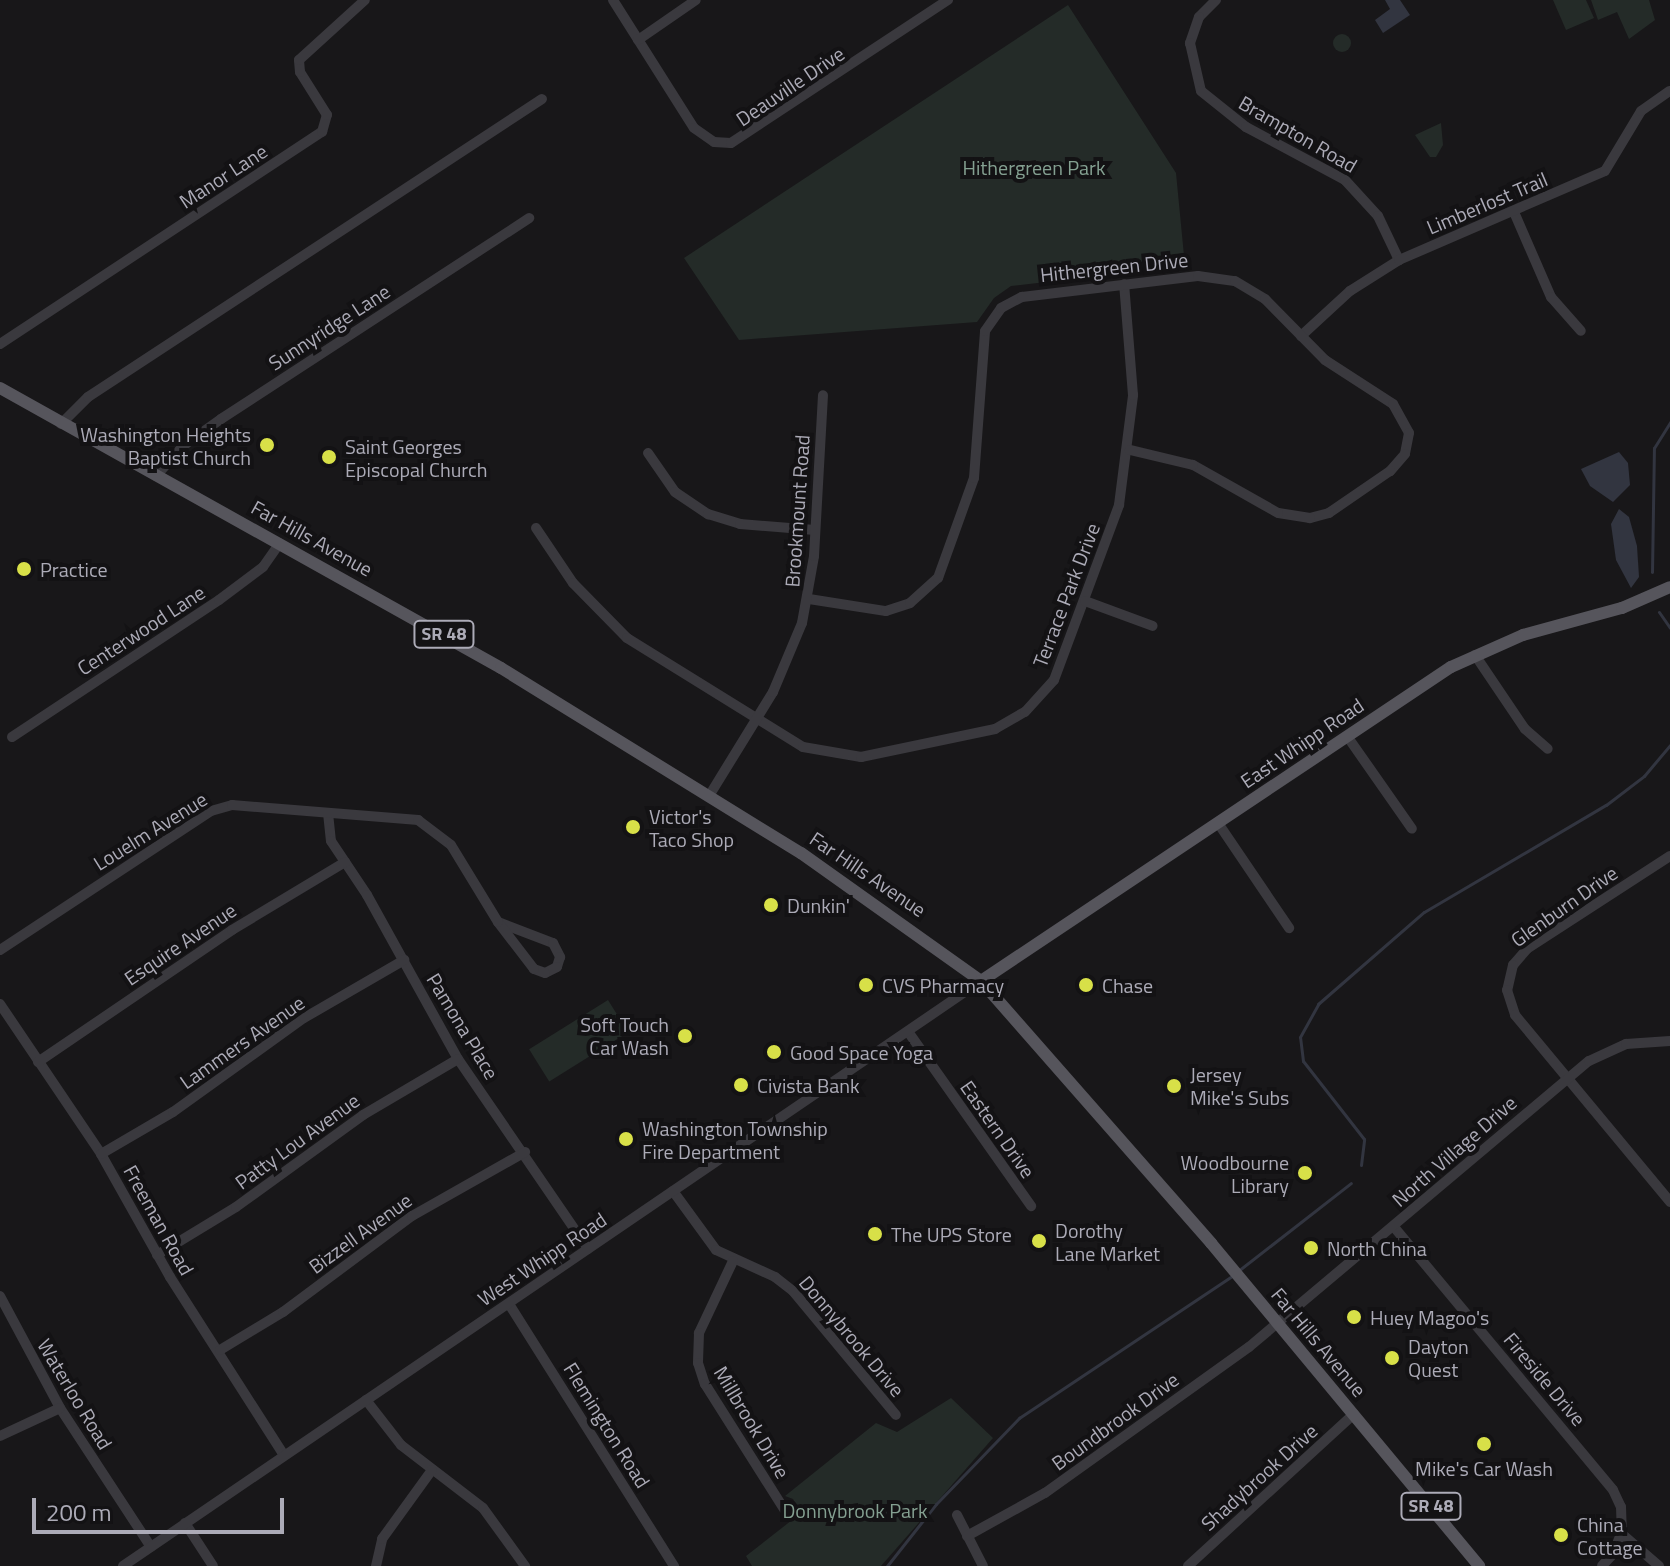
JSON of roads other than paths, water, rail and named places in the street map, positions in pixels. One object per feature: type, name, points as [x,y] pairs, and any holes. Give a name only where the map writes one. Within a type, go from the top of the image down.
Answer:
[{"type":"main road","name":"Far Hills Avenue","points":[[0,388],[416,617],[709,796],[877,904],[981,981],[1240,1278],[1479,1566]]},
{"type":"main road","name":"East Whipp Road","points":[[981,981],[1347,736],[1475,655],[1670,587]]},
{"type":"street","name":"Manor Lane","points":[[0,344],[322,132],[327,115],[300,72],[299,60],[365,0]]},
{"type":"street","name":"Deauville Drive","points":[[613,0],[694,128],[714,142],[731,143],[948,0]]},
{"type":"street","points":[[638,40],[696,0]]},
{"type":"street","name":"Brampton Road","points":[[1216,0],[1199,17],[1190,43],[1201,91],[1238,122],[1345,180],[1378,216],[1399,260]]},
{"type":"street","name":"Limberlost Trail","points":[[1301,336],[1350,291],[1399,260],[1605,171],[1641,111],[1670,91]]},
{"type":"street","points":[[61,424],[88,397],[542,99]]},
{"type":"street","points":[[1514,212],[1551,297],[1581,331]]},
{"type":"street","name":"Sunnyridge Lane","points":[[156,476],[183,446],[221,419],[529,218]]},
{"type":"street","name":"Hithergreen Drive","points":[[809,599],[886,611],[929,589],[946,563],[974,478],[982,343],[989,322],[1022,297],[1198,276],[1235,281],[1265,299],[1338,371],[1393,404],[1408,425],[1405,454],[1357,494],[1320,516],[1291,518],[1193,465],[1130,450]]},
{"type":"street","name":"Terrace Park Drive","points":[[536,528],[573,583],[611,624],[756,720],[803,747],[847,757],[995,729],[1025,712],[1054,680],[1119,505],[1130,450],[1133,374],[1124,284]]},
{"type":"street","name":"Brookmount Road","points":[[709,796],[784,669],[809,599],[823,395]]},
{"type":"street","points":[[648,453],[675,492],[708,514],[756,526],[815,530]]},
{"type":"street","name":"Centerwood Lane","points":[[12,737],[219,600],[263,567],[280,543]]},
{"type":"street","points":[[1085,601],[1153,626]]},
{"type":"street","points":[[1475,655],[1525,729],[1548,749]]},
{"type":"street","points":[[1347,736],[1412,829]]},
{"type":"street","name":"Louelm Avenue","points":[[0,950],[218,807],[407,817],[433,827],[451,845],[498,922]]},
{"type":"street","name":"Pamona Place","points":[[328,813],[331,841],[404,960],[458,1059],[525,1152],[588,1249]]},
{"type":"street","points":[[1218,823],[1289,928]]},
{"type":"street","name":"Glenburn Drive","points":[[1670,856],[1527,949],[1509,973],[1510,1007],[1566,1080],[1670,1202]]},
{"type":"street","name":"Esquire Avenue","points":[[38,1062],[232,930],[345,862]]},
{"type":"street","points":[[498,922],[553,943],[560,957],[557,967],[545,973],[534,969],[498,922]]},
{"type":"street","name":"Lammers Avenue","points":[[101,1154],[184,1105],[304,1018],[404,960]]},
{"type":"street","name":"West Whipp Road","points":[[123,1566],[909,1033],[981,981]]},
{"type":"street","name":"Freeman Road","points":[[0,1004],[101,1154],[157,1255],[284,1455]]},
{"type":"street","name":"Eastern Drive","points":[[909,1033],[1031,1206]]},
{"type":"street","name":"North Village Drive","points":[[1277,1323],[1566,1080],[1613,1048],[1670,1041]]},
{"type":"street","name":"Patty Lou Avenue","points":[[157,1255],[236,1207],[363,1115],[458,1059]]},
{"type":"street","name":"Bizzell Avenue","points":[[220,1350],[283,1312],[412,1216],[525,1152]]},
{"type":"street","name":"Donnybrook Drive","points":[[673,1191],[709,1242],[733,1261],[785,1284],[896,1415]]},
{"type":"street","name":"Fireside Drive","points":[[1394,1227],[1613,1490],[1621,1507],[1622,1534]]},
{"type":"street","name":"Millbrook Drive","points":[[733,1261],[699,1333],[698,1363],[710,1394],[784,1509]]},
{"type":"street","name":"Waterloo Road","points":[[0,1296],[60,1408],[151,1547]]},
{"type":"street","name":"Flemington Road","points":[[509,1304],[674,1566]]},
{"type":"street","name":"Boundbrook Drive","points":[[967,1536],[1045,1493],[1277,1323]]},
{"type":"street","points":[[366,1400],[401,1445],[483,1508],[525,1566]]},
{"type":"street","points":[[0,1436],[60,1408]]},
{"type":"street","name":"Shadybrook Drive","points":[[1188,1566],[1354,1414]]},
{"type":"street","points":[[376,1566],[382,1539],[432,1470]]},
{"type":"street","points":[[957,1515],[983,1566]]},
{"type":"street","points":[[185,1523],[213,1566]]},
{"type":"street","points":[[1602,1566],[1622,1534],[1659,1566]]},
{"type":"waterway","points":[[1652,572],[1654,448],[1670,422]]},
{"type":"waterway","points":[[1659,612],[1670,628]]},
{"type":"waterway","points":[[1361,1165],[1364,1139],[1303,1061],[1300,1037],[1318,1004],[1424,912],[1606,805],[1644,776],[1670,745]]},
{"type":"waterway","points":[[1238,1271],[1351,1183]]},
{"type":"waterway","points":[[887,1566],[936,1504],[1019,1418],[1232,1276]]},
{"type":"place","name":"Washington Heights Baptist Church","points":[[267,445]]},
{"type":"place","name":"Saint Georges Episcopal Church","points":[[329,457]]},
{"type":"place","name":"Practice","points":[[24,569]]},
{"type":"place","name":"Victor's Taco Shop","points":[[633,827]]},
{"type":"place","name":"Dunkin'","points":[[771,905]]},
{"type":"place","name":"CVS Pharmacy","points":[[866,985]]},
{"type":"place","name":"Chase","points":[[1086,985]]},
{"type":"place","name":"Soft Touch Car Wash","points":[[685,1036]]},
{"type":"place","name":"Good Space Yoga","points":[[774,1052]]},
{"type":"place","name":"Civista Bank","points":[[741,1085]]},
{"type":"place","name":"Jersey Mike's Subs","points":[[1174,1086]]},
{"type":"place","name":"Washington Township Fire Department","points":[[626,1139]]},
{"type":"place","name":"Woodbourne Library","points":[[1305,1173]]},
{"type":"place","name":"The UPS Store","points":[[875,1234]]},
{"type":"place","name":"Dorothy Lane Market","points":[[1039,1241]]},
{"type":"place","name":"North China","points":[[1311,1248]]},
{"type":"place","name":"Huey Magoo's","points":[[1354,1317]]},
{"type":"place","name":"Dayton Quest","points":[[1392,1358]]},
{"type":"place","name":"Mike's Car Wash","points":[[1484,1444]]},
{"type":"place","name":"China Cottage","points":[[1561,1535]]},
{"type":"park label","name":"Hithergreen Park","points":[[1034,167]]},
{"type":"park label","name":"Donnybrook Park","points":[[855,1510]]}]
